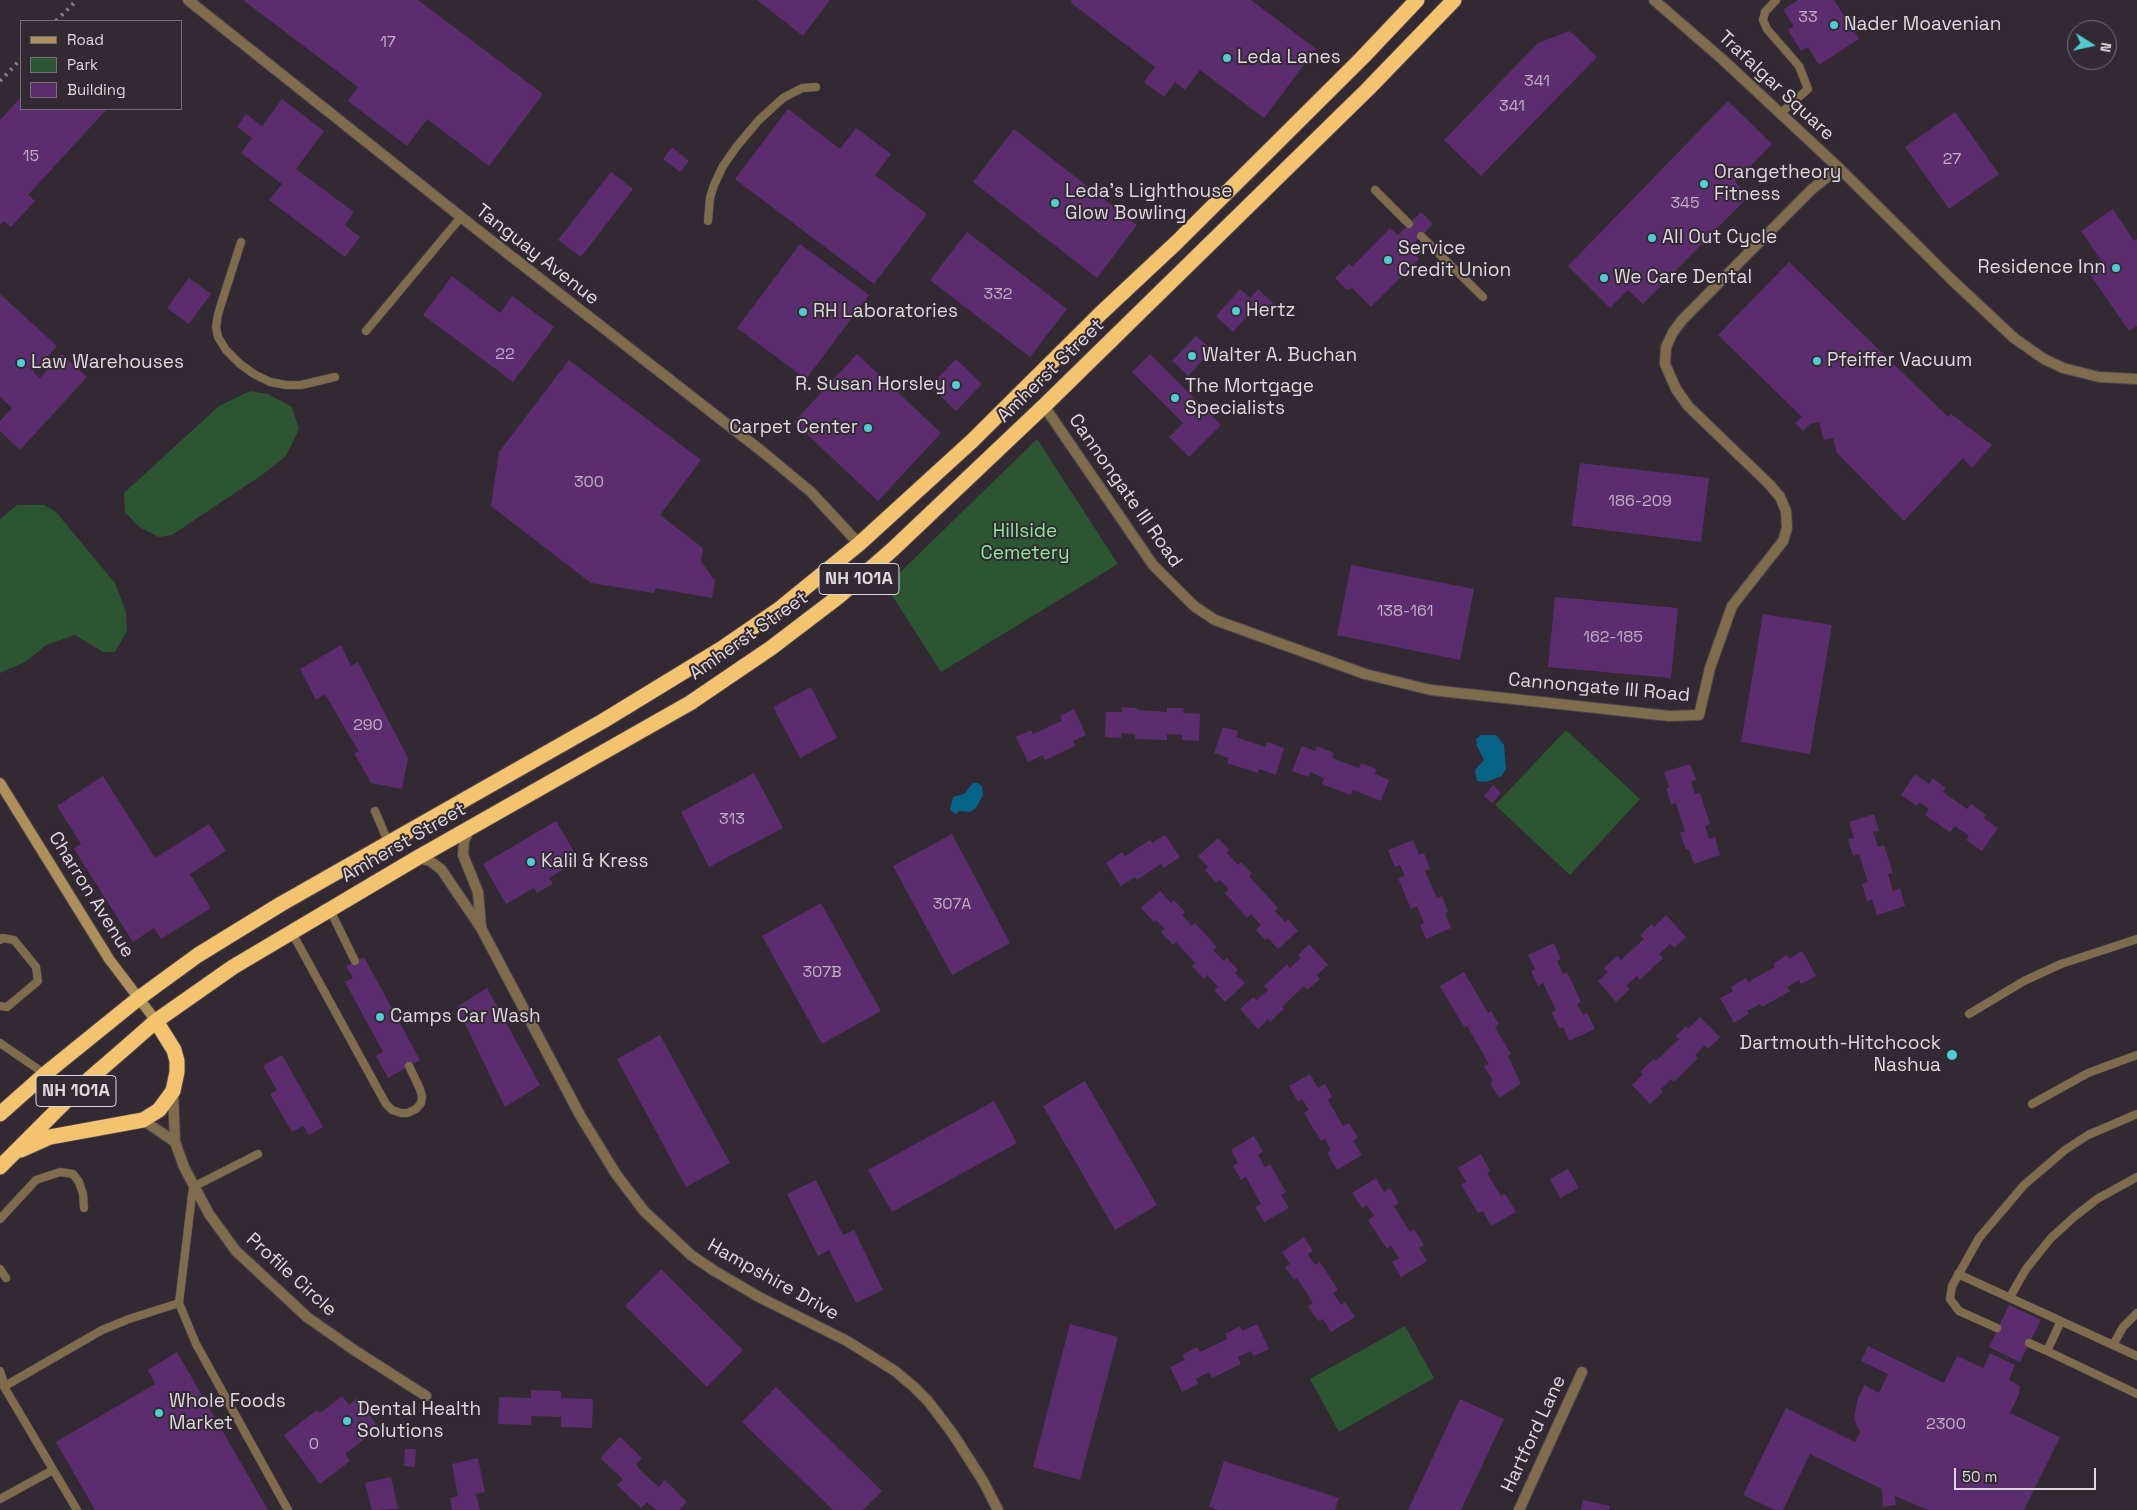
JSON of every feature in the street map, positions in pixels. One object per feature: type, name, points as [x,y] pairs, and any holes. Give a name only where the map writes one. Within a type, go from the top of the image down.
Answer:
[{"type":"highway","name":"Amherst Street","points":[[0,1114],[45,1074],[139,998],[198,955],[258,917],[603,721],[721,649],[778,610],[859,544],[972,441],[1100,314],[1177,242],[1362,58],[1417,0]]},
{"type":"highway","points":[[1450,4],[1468,0]]},
{"type":"highway","name":"Amherst Street","points":[[0,1167],[79,1088],[156,1021],[233,967],[329,908],[690,703],[771,648],[838,597],[892,550],[1044,406],[1368,89],[1450,4]]},
{"type":"highway","points":[[11,1156],[31,1144],[50,1137],[144,1120],[159,1110],[173,1091],[177,1061],[174,1050],[156,1021]]},
{"type":"street","name":"Tanguay Avenue","points":[[188,0],[461,217],[764,453],[811,492],[859,544]]},
{"type":"street","name":"Trafalgar Square","points":[[1654,0],[1781,113],[1988,315],[2028,349],[2044,359],[2072,370],[2099,377],[2137,379]]},
{"type":"street","name":"Cannongate III Road","points":[[1044,406],[1153,565],[1194,606],[1216,620],[1365,674],[1431,690],[1668,716],[1699,715],[1710,668],[1732,606],[1784,541],[1787,528],[1786,512],[1780,497],[1769,484],[1688,406],[1676,389],[1665,364],[1666,347],[1673,332],[1683,319],[1812,189],[1839,168]]},
{"type":"street","name":"Charron Avenue","points":[[0,783],[110,959],[156,1021]]},
{"type":"street","name":"Hampshire Drive","points":[[471,827],[464,841],[463,854],[478,892],[481,928]]},
{"type":"street","name":"Hampshire Drive","points":[[416,858],[430,860],[441,868],[481,928],[581,1117],[616,1174],[644,1210],[691,1255],[713,1270],[847,1341],[895,1371],[914,1386],[953,1434],[983,1481],[998,1510]]},
{"type":"street","name":"Profile Circle","points":[[173,1091],[175,1142],[193,1187],[221,1232],[236,1251],[307,1318],[426,1396]]},
{"type":"street","points":[[144,1120],[175,1142]]},
{"type":"street","name":"Hartford Lane","points":[[1519,1510],[1582,1372]]},
{"type":"lane","points":[[1776,0],[1765,12],[1763,20],[1768,29],[1799,66],[1808,89],[1781,113]]},
{"type":"lane","points":[[708,221],[710,198],[714,185],[737,146],[759,120],[783,98],[802,88],[816,87]]},
{"type":"lane","points":[[1375,190],[1409,224]]},
{"type":"lane","points":[[366,331],[461,217]]},
{"type":"lane","points":[[1421,236],[1482,297]]},
{"type":"lane","points":[[241,242],[218,314],[216,327],[218,337],[226,350],[240,364],[270,382],[301,385],[335,377]]},
{"type":"lane","points":[[375,811],[389,844]]},
{"type":"lane","points":[[329,908],[356,961]]},
{"type":"lane","points":[[292,931],[386,1104],[392,1110],[401,1113],[408,1113],[416,1108],[422,1096],[409,1066]]},
{"type":"lane","points":[[0,940],[2,938],[14,940],[36,967],[38,981],[7,1007],[0,1006]]},
{"type":"lane","points":[[1969,1014],[2024,981],[2061,964],[2137,939]]},
{"type":"lane","points":[[0,1043],[45,1074]]},
{"type":"lane","points":[[2032,1104],[2088,1073],[2137,1056]]},
{"type":"lane","points":[[1997,1328],[1959,1311],[1954,1307],[1950,1299],[1952,1286],[1979,1238],[2006,1204],[2042,1169],[2065,1150],[2088,1135],[2137,1114]]},
{"type":"lane","points":[[258,1154],[193,1187],[179,1303],[196,1344],[288,1510]]},
{"type":"lane","points":[[0,1219],[36,1180],[60,1172],[73,1174],[79,1182],[83,1194],[84,1208]]},
{"type":"lane","points":[[2010,1297],[2026,1269],[2051,1238],[2074,1216],[2105,1194],[2137,1176]]},
{"type":"lane","points":[[0,1270],[6,1278]]},
{"type":"lane","points":[[1958,1274],[2137,1356]]},
{"type":"lane","points":[[2,1383],[102,1330],[179,1303]]},
{"type":"lane","points":[[2113,1345],[2123,1326],[2137,1313]]},
{"type":"lane","points":[[2047,1351],[2061,1321]]},
{"type":"lane","points":[[2029,1343],[2137,1394]]},
{"type":"lane","points":[[0,1371],[2,1383],[77,1510]]},
{"type":"lane","points":[[0,1499],[53,1470]]},
{"type":"green space","points":[[250,391],[268,394],[292,407],[299,429],[286,456],[262,475],[172,535],[159,537],[139,527],[125,512],[124,493],[219,406]]},
{"type":"green space","name":"Hillside Cemetery","points":[[1037,439],[1118,564],[941,672],[886,586]]},
{"type":"green space","points":[[17,505],[44,505],[56,512],[115,583],[126,612],[127,631],[115,652],[103,652],[75,635],[46,645],[25,662],[0,673],[0,519]]},
{"type":"green space","points":[[1566,730],[1640,799],[1570,875],[1495,805]]},
{"type":"green space","points":[[1405,1326],[1434,1378],[1339,1432],[1310,1379]]},
{"type":"water","points":[[1481,735],[1496,735],[1504,745],[1506,768],[1502,776],[1486,782],[1477,781],[1475,770],[1484,760],[1477,746],[1476,739]]},
{"type":"water","points":[[973,783],[978,783],[982,786],[983,795],[976,808],[970,812],[959,811],[956,814],[950,810],[953,797],[964,794]]},
{"type":"building","points":[[243,0],[418,0],[543,94],[489,166],[427,119],[407,146],[348,101],[358,87]]},
{"type":"building","points":[[757,0],[830,0],[803,36]]},
{"type":"building","name":"Leda Lanes","points":[[1072,0],[1251,0],[1316,49],[1264,118],[1200,70],[1185,90],[1175,82],[1164,97],[1144,82],[1155,67],[1070,2]]},
{"type":"building","points":[[1798,0],[1834,0],[1859,39],[1819,65],[1808,47],[1801,51],[1788,30],[1794,26],[1783,10]]},
{"type":"building","points":[[1570,31],[1597,57],[1481,176],[1444,140],[1538,43]]},
{"type":"building","points":[[20,98],[20,110],[106,110],[28,195],[35,201],[11,227],[4,221],[0,225],[0,120]]},
{"type":"building","points":[[282,99],[324,131],[296,169],[354,212],[345,225],[360,237],[345,257],[269,200],[282,184],[241,153],[252,138],[237,127],[246,114],[262,126]]},
{"type":"building","points":[[1728,101],[1772,144],[1735,182],[1749,196],[1643,304],[1628,290],[1610,308],[1568,266]]},
{"type":"building","points":[[788,109],[840,149],[856,128],[891,154],[875,175],[927,214],[874,284],[735,179]]},
{"type":"building","points":[[1955,112],[1999,174],[1949,209],[1905,147]]},
{"type":"building","name":"Leda's Lighthouse Glow Bowling","points":[[1014,129],[1137,225],[1097,278],[973,182]]},
{"type":"building","points":[[672,147],[689,161],[680,172],[663,159]]},
{"type":"building","points":[[611,172],[633,189],[581,257],[558,240]]},
{"type":"building","name":"Residence Inn","points":[[2113,209],[2134,241],[2137,239],[2137,326],[2129,331],[2089,273],[2103,263],[2081,231]]},
{"type":"building","name":"Service Credit Union","points":[[1421,212],[1433,224],[1408,249],[1419,259],[1371,307],[1352,288],[1347,290],[1335,278],[1349,264],[1352,267],[1390,228],[1398,235]]},
{"type":"building","points":[[967,232],[1067,309],[1030,357],[930,280]]},
{"type":"building","name":"RH Laboratories","points":[[800,244],[869,295],[806,379],[737,328]]},
{"type":"building","name":"Pfeiffer Vacuum","points":[[1789,262],[1948,417],[1951,414],[1992,445],[1972,468],[1963,458],[1904,521],[1837,453],[1833,438],[1824,440],[1819,422],[1810,424],[1803,431],[1795,423],[1802,417],[1718,335]]},
{"type":"building","points":[[452,276],[500,313],[512,296],[554,327],[513,382],[423,315]]},
{"type":"building","points":[[189,278],[211,294],[189,324],[167,308]]},
{"type":"building","name":"Hertz","points":[[1240,289],[1250,298],[1258,289],[1276,306],[1267,316],[1256,306],[1233,332],[1216,316]]},
{"type":"building","name":"Law Warehouses","points":[[0,294],[57,346],[33,372],[40,378],[62,354],[87,377],[20,450],[0,431],[0,421],[12,408],[0,397]]},
{"type":"building","name":"Walter A. Buchan","points":[[1196,336],[1212,350],[1188,376],[1172,361]]},
{"type":"building","name":"Carpet Center","points":[[857,354],[941,433],[878,501],[794,422]]},
{"type":"building","name":"The Mortgage Specialists","points":[[1150,354],[1221,425],[1189,457],[1169,437],[1183,423],[1132,372]]},
{"type":"building","name":"R. Susan Horsley","points":[[956,359],[982,384],[956,411],[930,386]]},
{"type":"building","points":[[569,360],[701,460],[660,515],[703,548],[701,561],[715,581],[712,598],[656,588],[654,593],[591,583],[491,506],[499,452]]},
{"type":"building","points":[[1580,463],[1709,478],[1701,542],[1572,526]]},
{"type":"building","points":[[1351,565],[1474,589],[1460,660],[1337,635]]},
{"type":"building","points":[[1555,597],[1678,608],[1671,678],[1548,667]]},
{"type":"building","points":[[1763,614],[1832,625],[1810,754],[1741,742]]},
{"type":"building","points":[[341,645],[351,666],[358,662],[408,758],[402,789],[371,783],[354,753],[359,752],[325,694],[316,700],[300,669]]},
{"type":"building","points":[[811,687],[837,738],[800,758],[773,707]]},
{"type":"building","points":[[1122,707],[1167,712],[1167,708],[1184,708],[1183,713],[1200,714],[1199,741],[1182,740],[1182,735],[1167,734],[1167,740],[1135,739],[1135,734],[1121,733],[1121,738],[1105,737],[1106,712],[1122,712]]},
{"type":"building","points":[[1074,709],[1086,735],[1073,741],[1075,746],[1045,760],[1043,755],[1028,762],[1016,737],[1031,730],[1033,734],[1062,721],[1060,716]]},
{"type":"building","points":[[1223,727],[1238,731],[1236,737],[1265,747],[1267,742],[1284,748],[1276,775],[1259,769],[1258,773],[1227,763],[1229,758],[1214,753]]},
{"type":"building","points":[[1302,746],[1315,751],[1317,746],[1334,753],[1332,758],[1359,768],[1361,763],[1376,769],[1375,774],[1389,780],[1381,801],[1353,790],[1351,795],[1322,784],[1324,778],[1310,772],[1309,777],[1292,771]]},
{"type":"building","points":[[1690,764],[1696,780],[1691,782],[1695,794],[1700,793],[1710,824],[1705,826],[1709,839],[1715,837],[1720,855],[1694,864],[1689,849],[1686,850],[1680,833],[1685,831],[1676,803],[1671,804],[1666,788],[1669,787],[1664,772]]},
{"type":"building","points":[[754,773],[783,828],[709,867],[681,812]]},
{"type":"building","points":[[1915,774],[1929,784],[1932,778],[1946,788],[1943,792],[1967,809],[1971,804],[1986,815],[1984,818],[1998,828],[1982,851],[1966,840],[1969,836],[1955,826],[1950,832],[1925,815],[1929,809],[1920,802],[1917,806],[1901,795]]},
{"type":"building","points":[[103,776],[155,858],[209,824],[226,851],[190,874],[211,908],[161,939],[154,928],[133,942],[74,849],[81,844],[57,806]]},
{"type":"building","points":[[1493,785],[1501,793],[1492,803],[1484,796]]},
{"type":"building","points":[[1874,814],[1879,831],[1873,832],[1878,847],[1884,845],[1893,873],[1888,874],[1893,891],[1900,888],[1905,906],[1877,915],[1872,899],[1867,901],[1862,884],[1868,882],[1859,854],[1853,856],[1848,839],[1854,838],[1849,822]]},
{"type":"building","name":"Kalil & Kress","points":[[556,821],[579,860],[549,878],[553,884],[537,893],[534,888],[506,904],[483,864]]},
{"type":"building","points":[[952,834],[1010,943],[952,975],[893,866]]},
{"type":"building","points":[[1165,835],[1180,857],[1164,868],[1161,864],[1137,880],[1135,877],[1121,886],[1106,863],[1122,852],[1125,856],[1150,840],[1152,843]]},
{"type":"building","points":[[1218,838],[1229,850],[1227,853],[1238,865],[1241,862],[1252,874],[1249,876],[1278,908],[1275,911],[1285,922],[1288,919],[1298,931],[1278,949],[1268,938],[1265,940],[1256,930],[1261,925],[1251,914],[1247,918],[1225,893],[1229,890],[1220,880],[1216,883],[1205,870],[1208,867],[1198,856]]},
{"type":"building","points":[[1413,840],[1419,855],[1424,853],[1430,869],[1425,871],[1437,898],[1442,896],[1448,912],[1445,913],[1451,928],[1426,939],[1420,925],[1424,923],[1417,906],[1411,909],[1398,878],[1405,876],[1400,865],[1395,867],[1388,850]]},
{"type":"building","points":[[1160,891],[1171,903],[1174,900],[1185,912],[1182,915],[1192,926],[1195,923],[1217,947],[1213,950],[1224,961],[1227,958],[1238,970],[1235,973],[1245,983],[1225,1002],[1214,990],[1218,987],[1207,975],[1204,979],[1192,966],[1195,963],[1176,942],[1173,945],[1161,932],[1165,929],[1156,920],[1154,922],[1141,908]]},
{"type":"building","points":[[821,903],[881,1011],[822,1044],[762,936]]},
{"type":"building","points":[[1666,915],[1686,937],[1674,948],[1670,944],[1659,954],[1663,958],[1640,980],[1637,976],[1626,986],[1630,989],[1616,1002],[1598,981],[1608,972],[1604,968],[1617,956],[1621,960],[1644,939],[1640,935],[1652,924],[1654,927]]},
{"type":"building","points":[[1554,943],[1561,959],[1557,961],[1563,974],[1567,972],[1581,1002],[1577,1004],[1583,1015],[1587,1013],[1595,1029],[1569,1041],[1563,1027],[1559,1028],[1552,1013],[1556,1010],[1543,983],[1538,986],[1531,971],[1535,969],[1528,955]]},
{"type":"building","points":[[1309,944],[1328,965],[1317,975],[1320,979],[1307,990],[1304,986],[1282,1007],[1284,1009],[1270,1022],[1268,1019],[1258,1029],[1240,1009],[1253,997],[1257,1000],[1268,990],[1264,986],[1287,964],[1290,968],[1301,958],[1298,955]]},
{"type":"building","points":[[1802,951],[1816,976],[1801,984],[1799,980],[1787,987],[1790,991],[1762,1007],[1760,1004],[1747,1011],[1749,1014],[1734,1023],[1720,998],[1733,991],[1731,987],[1746,978],[1748,982],[1775,967],[1773,964],[1787,955],[1789,959]]},
{"type":"building","name":"Camps Car Wash","points":[[364,957],[420,1060],[388,1078],[376,1056],[383,1052],[345,982],[353,978],[346,966]]},
{"type":"building","points":[[1464,972],[1488,1013],[1491,1011],[1499,1024],[1495,1027],[1511,1054],[1508,1056],[1521,1084],[1499,1098],[1490,1083],[1493,1081],[1484,1066],[1489,1064],[1467,1026],[1464,1027],[1440,986]]},
{"type":"building","points":[[487,988],[540,1085],[505,1107],[457,1007]]},
{"type":"building","points":[[1700,1017],[1720,1037],[1708,1049],[1705,1045],[1695,1055],[1698,1058],[1674,1082],[1671,1079],[1661,1089],[1663,1092],[1650,1104],[1632,1085],[1643,1074],[1640,1072],[1647,1065],[1654,1059],[1656,1061],[1679,1039],[1676,1036],[1686,1026],[1688,1029]]},
{"type":"building","points":[[660,1035],[730,1163],[686,1187],[617,1059]]},
{"type":"building","points":[[282,1055],[323,1127],[309,1135],[303,1126],[292,1132],[270,1094],[277,1090],[263,1066]]},
{"type":"building","points":[[1310,1074],[1318,1088],[1325,1084],[1332,1097],[1328,1100],[1343,1126],[1349,1123],[1358,1138],[1353,1141],[1362,1155],[1337,1170],[1327,1153],[1331,1150],[1325,1139],[1321,1141],[1304,1113],[1309,1110],[1302,1099],[1298,1102],[1289,1086]]},
{"type":"building","points":[[1085,1081],[1157,1205],[1115,1230],[1043,1106]]},
{"type":"building","points":[[994,1101],[1017,1143],[892,1212],[868,1170]]},
{"type":"building","points":[[1254,1136],[1263,1152],[1258,1155],[1265,1167],[1270,1164],[1286,1192],[1281,1195],[1289,1208],[1264,1222],[1255,1207],[1261,1204],[1246,1177],[1241,1180],[1233,1166],[1238,1163],[1231,1150]]},
{"type":"building","points":[[1481,1154],[1490,1171],[1487,1173],[1501,1196],[1505,1194],[1516,1212],[1491,1226],[1483,1211],[1478,1213],[1461,1185],[1466,1182],[1458,1168]]},
{"type":"building","points":[[1568,1169],[1579,1188],[1560,1198],[1550,1179]]},
{"type":"building","points":[[1376,1178],[1384,1192],[1390,1188],[1399,1203],[1394,1206],[1410,1232],[1414,1229],[1424,1245],[1419,1248],[1427,1261],[1401,1277],[1392,1262],[1399,1258],[1391,1246],[1387,1249],[1368,1220],[1374,1216],[1367,1205],[1362,1208],[1352,1193]]},
{"type":"building","points":[[816,1180],[843,1235],[854,1230],[883,1290],[856,1303],[829,1250],[818,1256],[787,1194]]},
{"type":"building","points":[[1304,1237],[1313,1251],[1308,1254],[1315,1265],[1320,1262],[1338,1290],[1333,1293],[1341,1305],[1345,1302],[1355,1317],[1331,1332],[1323,1319],[1318,1321],[1308,1306],[1313,1303],[1297,1278],[1294,1280],[1285,1267],[1290,1264],[1282,1252]]},
{"type":"building","points":[[661,1269],[743,1350],[707,1387],[625,1306]]},
{"type":"building","points":[[2009,1305],[2041,1320],[2020,1362],[1989,1347]]},
{"type":"building","points":[[1070,1324],[1118,1337],[1080,1480],[1033,1467]]},
{"type":"building","points":[[1257,1324],[1269,1349],[1254,1356],[1251,1351],[1238,1357],[1241,1364],[1212,1378],[1209,1372],[1196,1379],[1198,1384],[1182,1392],[1170,1367],[1185,1360],[1182,1355],[1197,1347],[1200,1352],[1227,1339],[1225,1334],[1240,1326],[1242,1331]]},
{"type":"building","points":[[1868,1346],[1944,1383],[1957,1356],[1983,1368],[1990,1353],[2015,1365],[2009,1380],[2020,1386],[2019,1394],[2010,1413],[2060,1437],[2024,1510],[1928,1510],[1895,1496],[1896,1505],[1883,1507],[1882,1489],[1810,1454],[1783,1510],[1775,1510],[1743,1495],[1786,1408],[1855,1442],[1860,1432],[1854,1419],[1857,1401],[1864,1385],[1879,1393],[1888,1374],[1861,1361]]},
{"type":"building","name":"Whole Foods Market","points":[[177,1352],[268,1510],[95,1510],[56,1442],[155,1384],[148,1370]]},
{"type":"building","points":[[776,1387],[882,1491],[863,1510],[833,1510],[742,1422]]},
{"type":"building","points":[[531,1390],[561,1391],[561,1398],[593,1399],[592,1428],[561,1427],[561,1417],[531,1416],[531,1425],[498,1424],[499,1397],[531,1398]]},
{"type":"building","points":[[342,1396],[349,1405],[357,1398],[379,1428],[345,1454],[350,1461],[320,1484],[284,1435],[317,1410],[320,1413]]},
{"type":"building","points":[[1460,1399],[1504,1419],[1461,1510],[1408,1510]]},
{"type":"building","points":[[620,1437],[642,1458],[636,1465],[643,1473],[659,1487],[665,1480],[687,1502],[681,1510],[656,1510],[647,1502],[641,1508],[617,1485],[623,1479],[600,1458]]},
{"type":"building","points":[[405,1449],[416,1449],[415,1467],[404,1466]]},
{"type":"building","points":[[478,1458],[485,1492],[476,1494],[480,1510],[452,1510],[450,1498],[458,1496],[452,1464]]},
{"type":"building","points":[[1224,1461],[1339,1498],[1335,1510],[1219,1510],[1209,1507]]},
{"type":"building","points":[[391,1477],[398,1509],[372,1510],[365,1483]]},
{"type":"building","points":[[1583,1500],[1610,1506],[1609,1510],[1581,1510]]},
{"type":"railway","points":[[57,20],[77,0]]},
{"type":"railway","points":[[0,81],[20,60]]},
{"type":"place","name":"Nader Moavenian","points":[[1834,25]]},
{"type":"place","name":"Leda Lanes","points":[[1227,58]]},
{"type":"place","name":"Orangetheory Fitness","points":[[1704,184]]},
{"type":"place","name":"Leda's Lighthouse Glow Bowling","points":[[1055,203]]},
{"type":"place","name":"All Out Cycle","points":[[1652,238]]},
{"type":"place","name":"Service Credit Union","points":[[1388,260]]},
{"type":"place","name":"Residence Inn","points":[[2116,268]]},
{"type":"place","name":"We Care Dental","points":[[1604,278]]},
{"type":"place","name":"Hertz","points":[[1236,311]]},
{"type":"place","name":"RH Laboratories","points":[[803,312]]},
{"type":"place","name":"Walter A. Buchan","points":[[1192,356]]},
{"type":"place","name":"Pfeiffer Vacuum","points":[[1817,361]]},
{"type":"place","name":"Law Warehouses","points":[[21,363]]},
{"type":"place","name":"R. Susan Horsley","points":[[956,385]]},
{"type":"place","name":"The Mortgage Specialists","points":[[1175,398]]},
{"type":"place","name":"Carpet Center","points":[[868,428]]},
{"type":"place","name":"Kalil & Kress","points":[[531,862]]},
{"type":"place","name":"Camps Car Wash","points":[[380,1017]]},
{"type":"place","name":"Dartmouth-Hitchcock Nashua","points":[[1952,1055]]},
{"type":"place","name":"Whole Foods Market","points":[[159,1413]]},
{"type":"place","name":"Dental Health Solutions","points":[[347,1421]]}]
